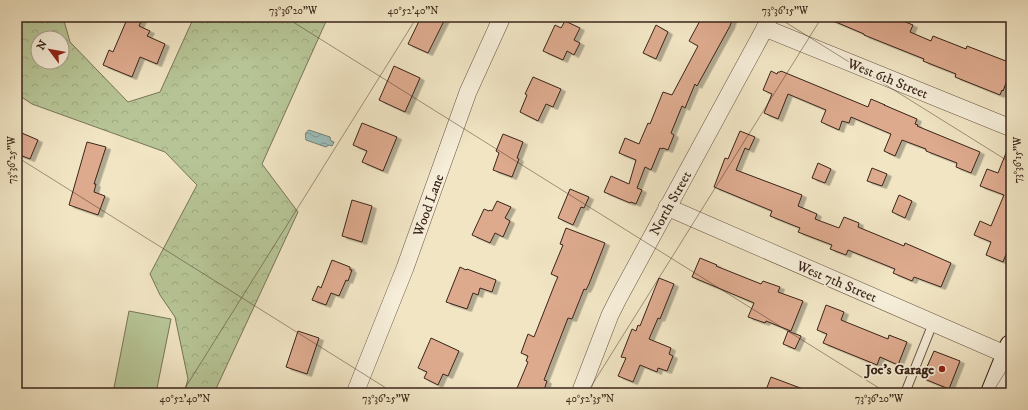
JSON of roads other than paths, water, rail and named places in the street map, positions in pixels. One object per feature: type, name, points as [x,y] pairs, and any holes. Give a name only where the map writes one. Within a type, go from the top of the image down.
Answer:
[{"type":"main road","points":[[992,393],[1009,350]]},
{"type":"street","name":"Wood Lane","points":[[356,393],[405,268],[468,92],[502,17]]},
{"type":"street","name":"West 6th Street","points":[[767,22],[1011,128]]},
{"type":"street","name":"North Street","points":[[580,393],[610,315],[618,299],[767,22]]},
{"type":"street","name":"West 7th Street","points":[[667,207],[933,323],[1009,350]]},
{"type":"lane","points":[[905,393],[933,323]]},
{"type":"water","points":[[309,130],[330,137],[331,141],[334,142],[332,146],[329,145],[326,147],[306,140],[305,137]]},
{"type":"place","name":"Joe's Garage","points":[[942,369]]}]
